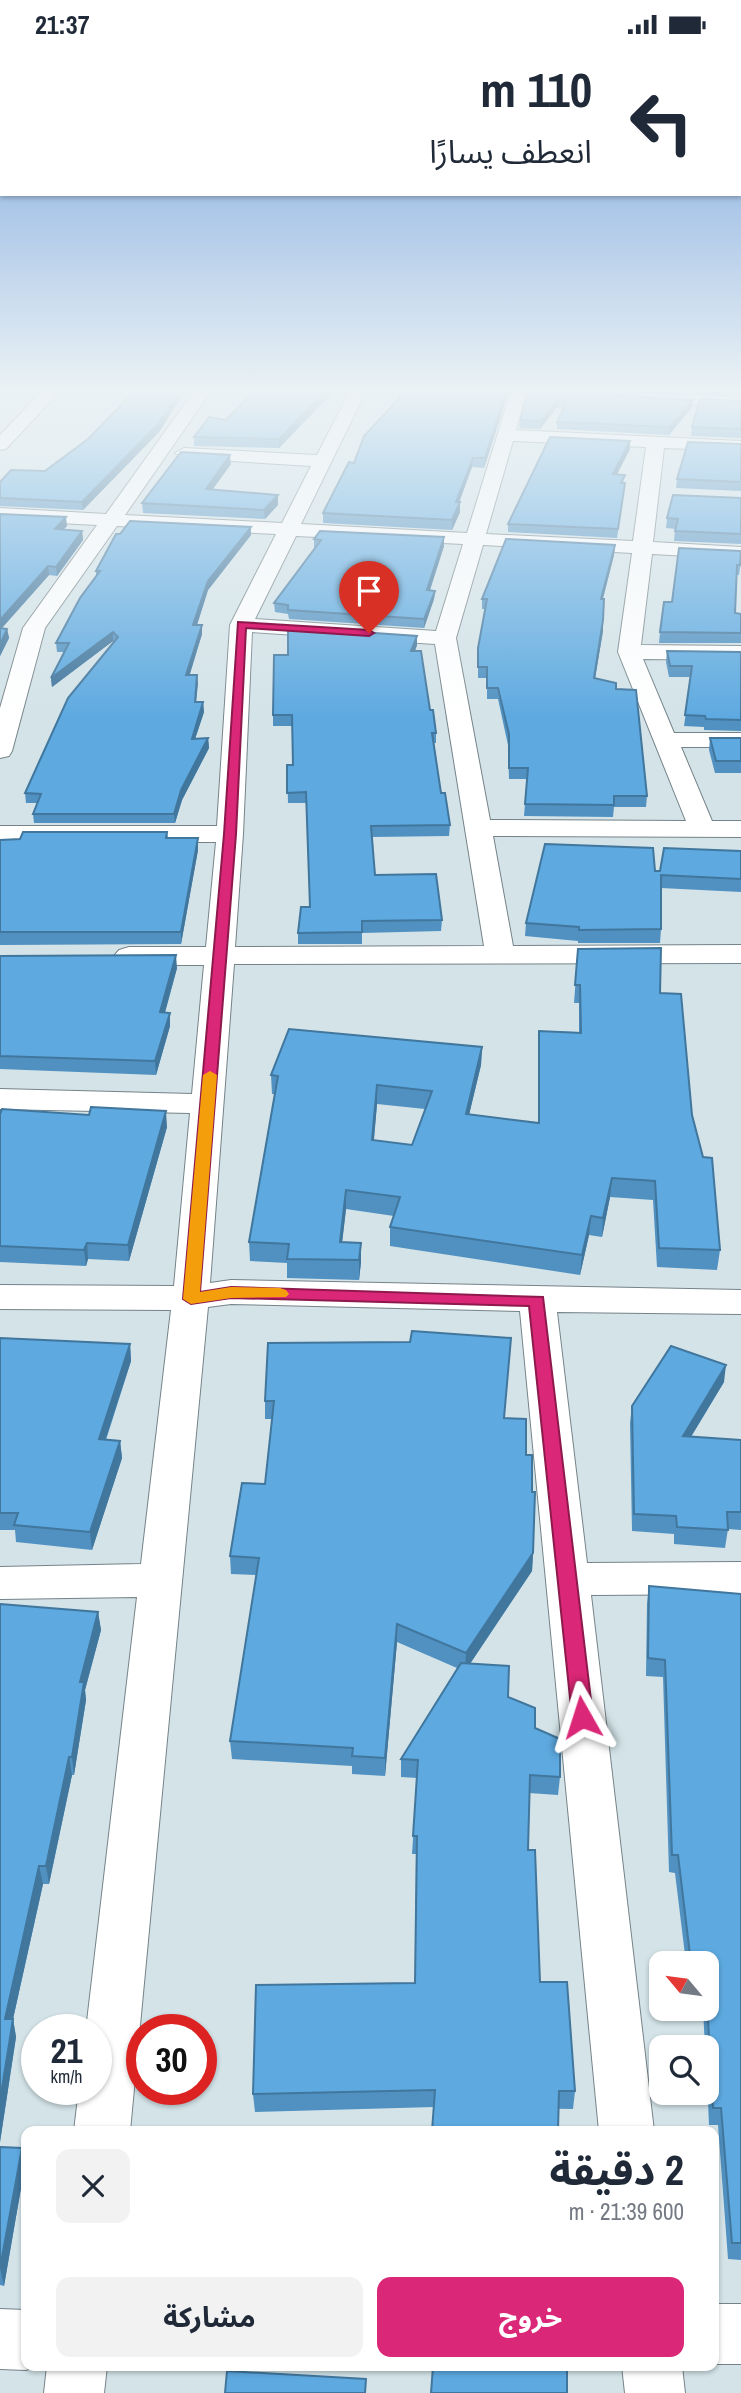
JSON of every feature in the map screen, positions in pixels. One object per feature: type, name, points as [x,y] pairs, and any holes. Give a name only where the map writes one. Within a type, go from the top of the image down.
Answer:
[{"type":"street","points":[[2,738],[34,628],[125,500]]},
{"type":"street","points":[[103,2126],[191,1299],[221,955],[242,625],[304,500]]},
{"type":"street","points":[[486,500],[445,638],[500,954]]},
{"type":"street","points":[[654,500],[642,547],[629,652],[702,829]]},
{"type":"street","points":[[0,514],[741,553]]},
{"type":"street","points":[[242,625],[445,638]]},
{"type":"street","points":[[629,652],[741,653]]},
{"type":"street","points":[[665,740],[741,740]]},
{"type":"street","points":[[478,828],[741,829]]},
{"type":"street","points":[[0,834],[230,834]]},
{"type":"street","points":[[97,956],[741,954]]},
{"type":"street","points":[[0,1099],[208,1104]]},
{"type":"street","points":[[0,1297],[191,1299],[231,1292],[741,1302]]},
{"type":"street","points":[[537,1300],[626,2126]]},
{"type":"street","points":[[567,1579],[741,1578]]},
{"type":"street","points":[[0,1583],[161,1580]]},
{"type":"street","points":[[719,2334],[741,2334]]},
{"type":"street","points":[[0,2339],[21,2340]]},
{"type":"street","points":[[74,2393],[76,2371]]},
{"type":"street","points":[[653,2371],[655,2393]]},
{"type":"building","points":[[144,500],[273,500],[264,510],[142,503]]},
{"type":"building","points":[[329,500],[460,502],[452,520],[323,513]]},
{"type":"building","points":[[519,500],[622,500],[618,529],[508,524]]},
{"type":"building","points":[[672,500],[741,500],[741,534],[675,531],[678,519],[667,518]]},
{"type":"building","points":[[0,514],[66,517],[55,529],[82,531],[56,567],[48,566],[0,620]]},
{"type":"building","points":[[130,521],[251,527],[208,581],[193,625],[202,625],[186,675],[197,675],[195,702],[203,702],[192,739],[208,738],[181,790],[174,814],[33,814],[41,794],[25,793],[68,698],[118,637],[113,632],[51,678],[69,643],[56,643],[80,598],[100,571],[96,571],[116,534],[120,534]]},
{"type":"building","points":[[320,531],[444,537],[427,590],[435,591],[424,619],[288,610],[288,605],[274,603],[321,540],[314,539]]},
{"type":"building","points":[[506,539],[615,545],[601,599],[604,599],[603,620],[594,678],[616,683],[616,689],[636,690],[647,796],[614,796],[614,805],[525,804],[528,768],[509,768],[509,734],[498,688],[487,688],[487,667],[478,667],[478,648],[487,599],[482,599]]},
{"type":"building","points":[[679,548],[741,551],[740,565],[737,565],[735,613],[741,614],[741,633],[660,632],[664,602],[672,602]]},
{"type":"building","points":[[288,627],[417,636],[411,651],[421,651],[430,710],[433,710],[436,733],[432,733],[441,793],[445,793],[450,825],[371,826],[375,875],[436,874],[442,920],[362,921],[362,932],[298,933],[301,907],[310,907],[306,792],[287,793],[287,765],[293,765],[292,715],[273,715],[274,655],[288,655]]},
{"type":"building","points":[[0,628],[7,629],[0,645]]},
{"type":"building","points":[[667,651],[741,652],[741,720],[706,719],[705,716],[685,715],[692,666],[670,666]]},
{"type":"building","points":[[710,738],[741,738],[741,761],[716,761]]},
{"type":"building","points":[[23,832],[167,832],[166,838],[198,838],[181,932],[0,932],[0,840],[20,839]]},
{"type":"building","points":[[545,844],[653,848],[655,871],[660,871],[664,848],[741,851],[741,879],[661,875],[661,929],[579,930],[579,927],[526,923]]},
{"type":"building","points":[[661,948],[660,993],[681,994],[692,1115],[703,1157],[712,1158],[720,1250],[659,1248],[655,1181],[612,1178],[603,1218],[591,1216],[582,1255],[390,1227],[400,1197],[346,1190],[340,1242],[361,1243],[359,1260],[287,1259],[289,1244],[249,1242],[278,1076],[271,1075],[289,1029],[482,1047],[466,1114],[539,1123],[539,1031],[581,1033],[580,985],[575,985],[578,949]],"holes":[[[377,1085],[432,1091],[412,1145],[372,1140]]]},
{"type":"building","points":[[176,955],[160,1012],[170,1013],[155,1061],[0,1056],[0,956]]},
{"type":"building","points":[[91,1107],[166,1111],[128,1245],[87,1243],[84,1250],[0,1246],[0,1111],[89,1115]]},
{"type":"building","points":[[412,1331],[511,1338],[504,1418],[526,1419],[526,1455],[532,1455],[532,1492],[535,1492],[533,1553],[466,1653],[397,1624],[385,1758],[352,1756],[353,1748],[230,1741],[259,1558],[230,1556],[242,1483],[265,1484],[274,1401],[265,1401],[268,1343],[410,1342]]},
{"type":"building","points":[[0,1338],[130,1344],[99,1439],[120,1441],[90,1532],[14,1525],[18,1513],[0,1513]]},
{"type":"building","points":[[671,1346],[726,1365],[683,1436],[741,1440],[741,1512],[727,1512],[728,1530],[677,1527],[676,1516],[634,1514],[632,1406]]},
{"type":"building","points":[[649,1586],[741,1594],[741,2243],[732,2243],[721,2108],[713,2108],[713,2105],[719,2105],[719,2035],[709,2035],[708,2021],[719,2021],[719,1951],[690,1951],[678,1855],[672,1855],[665,1660],[648,1658]]},
{"type":"building","points":[[0,1604],[98,1612],[80,1682],[84,1682],[72,1757],[69,1757],[46,1866],[39,1866],[5,2019],[13,2019],[0,2101]]},
{"type":"building","points":[[461,1663],[509,1666],[508,1697],[535,1708],[535,1728],[560,1739],[560,1777],[530,1775],[528,1850],[535,1850],[540,1982],[567,1982],[575,2091],[559,2091],[558,2126],[432,2126],[435,2090],[253,2094],[256,1985],[415,1983],[417,1836],[413,1836],[418,1760],[401,1759]]},
{"type":"building","points":[[0,2147],[21,2148],[21,2153],[0,2268]]},
{"type":"building","points":[[227,2371],[366,2379],[365,2393],[225,2393]]},
{"type":"building","points":[[433,2371],[567,2371],[567,2393],[431,2393]]},
{"type":"slow traffic","points":[[210,1075],[191,1299],[231,1292],[280,1294]]},
{"type":"route","points":[[369,633],[242,625],[221,955],[191,1299],[231,1292],[537,1300],[582,1717]]}]
